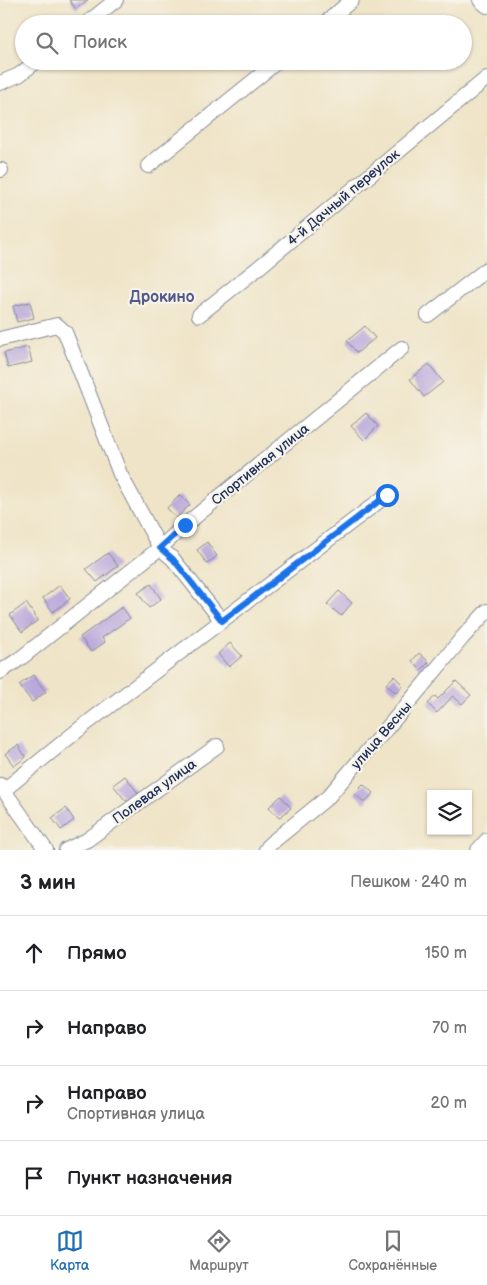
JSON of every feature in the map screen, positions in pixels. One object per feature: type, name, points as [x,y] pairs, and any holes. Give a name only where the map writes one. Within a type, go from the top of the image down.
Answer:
[{"type":"street","points":[[97,15],[116,0]]},
{"type":"street","points":[[334,15],[352,0]]},
{"type":"street","points":[[480,0],[487,6]]},
{"type":"street","points":[[0,83],[10,80],[25,70]]},
{"type":"street","points":[[148,166],[267,70]]},
{"type":"street","name":"4-й Дачный переулок","points":[[199,315],[487,78]]},
{"type":"street","points":[[428,315],[487,269]]},
{"type":"street","points":[[0,339],[57,325],[65,332],[120,474],[160,548],[173,559],[222,621]]},
{"type":"street","name":"Спортивная улица","points":[[0,672],[21,658],[160,548],[185,525],[402,348]]},
{"type":"street","points":[[46,850],[2,787],[387,495]]},
{"type":"street","name":"улица Весны","points":[[266,850],[270,844],[328,797],[487,610]]},
{"type":"street","name":"Полевая улица","points":[[66,850],[87,840],[216,746]]},
{"type":"street","points":[[478,850],[487,840]]},
{"type":"building","points":[[69,0],[88,0],[76,9]]},
{"type":"building","points":[[30,302],[34,318],[17,322],[13,306]]},
{"type":"building","points":[[365,326],[375,338],[357,353],[347,341]]},
{"type":"building","points":[[28,347],[32,362],[8,368],[4,353]]},
{"type":"building","points":[[429,364],[443,382],[424,397],[410,379]]},
{"type":"building","points":[[366,413],[378,426],[364,440],[351,426]]},
{"type":"building","points":[[180,495],[190,505],[176,518],[167,508]]},
{"type":"building","points":[[207,542],[217,556],[207,564],[197,550]]},
{"type":"building","points":[[108,553],[118,566],[97,582],[86,569]]},
{"type":"building","points":[[151,584],[161,599],[149,608],[138,593]]},
{"type":"building","points":[[60,585],[70,599],[53,612],[43,598]]},
{"type":"building","points":[[339,591],[352,603],[341,616],[327,604]]},
{"type":"building","points":[[26,603],[38,620],[22,632],[10,615]]},
{"type":"building","points":[[122,607],[130,618],[102,638],[105,642],[91,652],[80,637]]},
{"type":"building","points":[[230,643],[242,656],[229,667],[218,654]]},
{"type":"building","points":[[419,653],[429,662],[421,670],[412,661]]},
{"type":"building","points":[[33,675],[46,692],[32,702],[19,685]]},
{"type":"building","points":[[394,676],[403,685],[396,693],[386,684]]},
{"type":"building","points":[[456,681],[471,695],[462,704],[453,696],[437,713],[428,704],[435,696],[438,699]]},
{"type":"building","points":[[18,745],[26,757],[14,766],[5,754]]},
{"type":"building","points":[[125,776],[138,793],[126,801],[113,785]]},
{"type":"building","points":[[363,784],[373,793],[365,803],[354,793]]},
{"type":"building","points":[[281,796],[291,808],[279,818],[269,807]]},
{"type":"building","points":[[66,808],[74,820],[61,830],[52,818]]},
{"type":"district","name":"Дрокино","points":[[162,296]]},
{"type":"route","points":[[185,525],[160,548],[173,559],[222,621],[387,495]]}]
